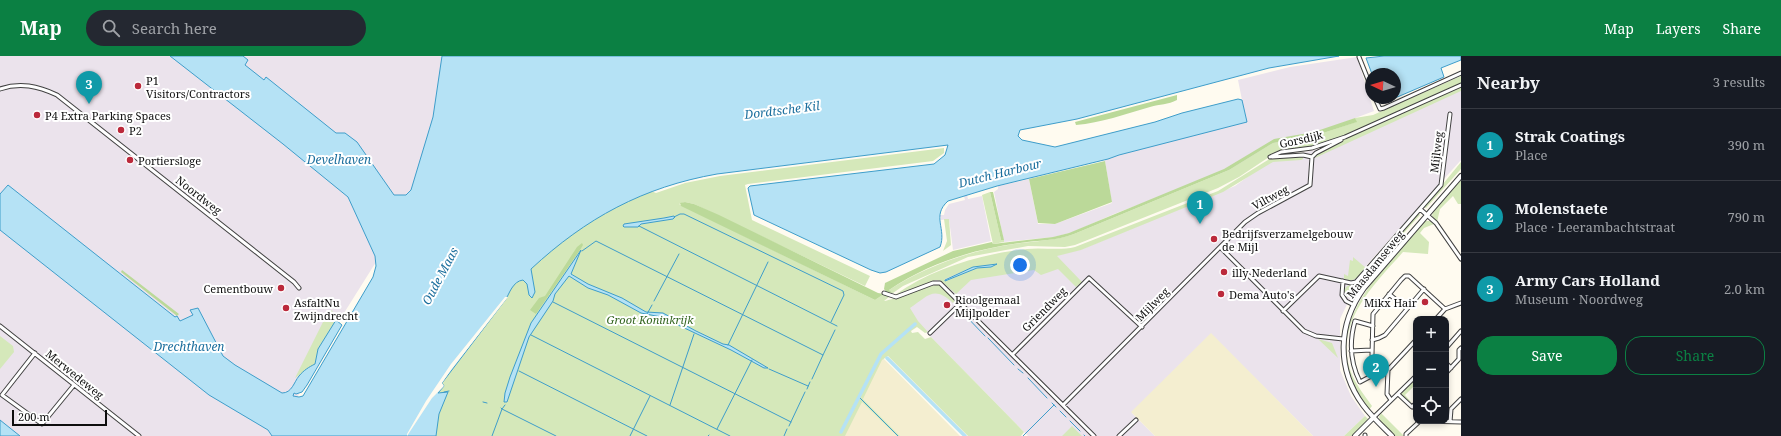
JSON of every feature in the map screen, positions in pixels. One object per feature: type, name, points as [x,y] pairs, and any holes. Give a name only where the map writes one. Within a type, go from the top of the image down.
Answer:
[{"type":"street","points":[[1359,57],[1365,72]]},
{"type":"street","points":[[1401,100],[1461,73]]},
{"type":"street","name":"Noordweg","points":[[0,89],[17,85],[33,86],[57,95],[294,282],[299,288]]},
{"type":"street","name":"Gorsdijk","points":[[1345,137],[1312,148],[1280,152],[1270,157],[1303,155],[1312,157],[1316,153],[1345,137],[1461,85]]},
{"type":"street","points":[[1378,104],[1380,109],[1393,104]]},
{"type":"street","name":"Mijlweg","points":[[1283,311],[1319,276],[1351,283],[1356,282],[1420,209],[1440,185],[1450,114]]},
{"type":"street","name":"Viltweg","points":[[1221,248],[1254,216],[1310,185],[1312,157]]},
{"type":"street","name":"Maasdamseweg","points":[[1392,436],[1360,401],[1350,382],[1344,359],[1343,339],[1346,322],[1354,305],[1367,285],[1461,176]]},
{"type":"street","points":[[1420,209],[1435,222],[1461,259]]},
{"type":"street","points":[[1221,248],[1283,311],[1307,333],[1316,336],[1343,339]]},
{"type":"street","name":"Mijlweg","points":[[1063,405],[1221,248]]},
{"type":"street","points":[[1388,370],[1374,359],[1371,350],[1374,311],[1405,276],[1409,276],[1446,309]]},
{"type":"street","name":"Griendweg","points":[[1013,354],[1089,278],[1142,327]]},
{"type":"street","points":[[1343,281],[1342,295],[1348,302],[1354,305]]},
{"type":"street","points":[[884,293],[896,297],[937,282],[943,285],[1094,436]]},
{"type":"street","points":[[1372,340],[1384,335],[1424,289]]},
{"type":"street","points":[[1389,294],[1407,310]]},
{"type":"street","points":[[1439,316],[1446,309],[1461,302]]},
{"type":"street","points":[[930,333],[961,303]]},
{"type":"street","points":[[1373,326],[1355,321],[1352,330],[1351,350],[1353,363],[1360,382],[1375,374],[1382,366]]},
{"type":"street","name":"Merwedeweg","points":[[0,326],[139,436]]},
{"type":"street","points":[[1449,343],[1461,331]]},
{"type":"street","points":[[1391,400],[1387,394],[1388,370],[1413,343]]},
{"type":"street","points":[[1451,368],[1459,359],[1459,350],[1461,348]]},
{"type":"street","points":[[1351,350],[1371,350]]},
{"type":"street","points":[[35,353],[2,395],[42,424],[74,385]]},
{"type":"street","points":[[1355,436],[1413,379]]},
{"type":"street","points":[[1398,394],[1413,405]]},
{"type":"street","points":[[1461,399],[1451,409],[1450,422],[1461,422]]},
{"type":"street","points":[[1119,436],[1136,420]]},
{"type":"street","points":[[1406,436],[1406,434],[1417,424]]},
{"type":"shaded area","points":[[0,56],[445,56],[425,184],[317,356],[279,436],[0,436]]},
{"type":"shaded area","points":[[1357,57],[1365,82],[1365,104],[1372,104],[1374,111],[1302,138],[1229,170],[1114,214],[1073,232],[1054,237],[1004,242],[994,192],[998,189],[998,186],[1029,179],[1038,224],[1055,224],[1112,203],[1104,155],[1246,120],[1238,80],[1290,67]]},
{"type":"shaded area","points":[[1461,79],[1461,160],[1365,267],[1340,319],[1340,370],[1351,396],[1365,416],[1344,436],[1313,436],[1211,334],[1132,413],[1155,436],[1028,436],[917,323],[917,320],[905,304],[936,278],[971,262],[1080,250],[1235,186],[1271,160],[1323,148]]},
{"type":"shaded area","points":[[967,195],[968,199],[982,196],[991,241],[953,250],[949,219],[941,220],[940,215],[944,215],[949,204],[965,200],[964,196]]},
{"type":"shaded area","points":[[1211,333],[1313,436],[1155,436],[1131,412]]},
{"type":"shaded area","points":[[882,357],[960,436],[900,436],[862,398]]},
{"type":"shaded area","points":[[863,401],[897,436],[844,436],[861,402]]},
{"type":"green space","points":[[1461,76],[1461,84],[1348,136],[1318,145],[1278,151],[1239,177],[1218,188],[1075,245],[1065,247],[1028,246],[968,257],[903,286],[893,293],[889,290],[934,266],[965,255],[997,247],[1052,239],[1074,234],[1229,170],[1273,143],[1320,134],[1356,122],[1355,118],[1373,115],[1401,104],[1401,103]]},
{"type":"green space","points":[[1461,86],[1461,91],[1315,158],[1337,143]]},
{"type":"green space","points":[[1177,95],[1177,100],[1170,103],[1095,122],[1076,125],[1075,122]]},
{"type":"green space","points":[[1355,118],[1357,122],[1320,134],[1273,143],[1229,170],[1074,234],[1054,239],[1027,242],[969,253],[936,265],[904,280],[889,290],[893,293],[886,292],[884,289],[885,283],[953,251],[992,242],[993,244],[1053,237],[1069,233],[1224,169],[1274,139],[1314,132]]},
{"type":"green space","name":"Groot Koninkrijk","points":[[944,148],[944,153],[933,161],[745,185],[752,220],[870,276],[865,286],[694,204],[685,202],[679,204],[875,300],[884,294],[889,297],[884,301],[930,286],[942,286],[956,300],[953,303],[941,294],[931,294],[910,308],[918,321],[928,332],[925,333],[917,327],[911,331],[912,333],[918,332],[925,339],[931,337],[1024,432],[1021,436],[968,436],[888,356],[882,360],[863,399],[900,436],[897,436],[862,402],[845,436],[402,436],[525,269],[583,222],[651,191],[656,193],[685,183],[720,176]]},
{"type":"green space","points":[[1303,156],[1303,159],[1301,160],[1273,162],[1223,192],[1081,250],[1057,256],[1082,282],[1076,287],[1058,269],[1041,275],[1034,270],[971,280],[956,294],[941,281],[936,280],[895,295],[910,285],[941,270],[992,254],[1027,249],[1063,249],[1075,247],[1218,191],[1271,158]],"holes":[[[997,264],[991,267],[977,268],[946,281],[945,279],[973,267]]]},
{"type":"green space","points":[[1105,161],[1112,202],[1055,224],[1038,223],[1029,179]]},
{"type":"green space","points":[[1461,162],[1461,169],[1426,208],[1424,207]]},
{"type":"green space","points":[[1461,179],[1461,204],[1458,204],[1453,196],[1440,209],[1437,222],[1432,216],[1433,212]]},
{"type":"green space","points":[[990,192],[1001,240],[1004,240],[1004,242],[993,244],[982,195]]},
{"type":"green space","points":[[990,192],[993,192],[1004,240],[1001,240]]},
{"type":"green space","points":[[685,202],[694,204],[719,215],[878,293],[884,294],[875,300],[681,206],[680,203]]},
{"type":"green space","points":[[1418,213],[1420,215],[1348,297],[1346,296],[1344,290],[1347,286],[1357,283]]},
{"type":"green space","points":[[944,219],[949,219],[951,245],[943,251],[947,241]]},
{"type":"green space","points":[[1425,221],[1431,221],[1434,224],[1424,228],[1420,233],[1429,242],[1428,254],[1403,252],[1368,292],[1351,323],[1347,339],[1347,356],[1354,379],[1372,406],[1369,410],[1352,383],[1346,357],[1347,332],[1356,308],[1370,286],[1387,264]]},
{"type":"green space","points":[[582,243],[583,245],[580,250],[536,314],[530,310],[539,298],[545,296],[577,247]]},
{"type":"green space","points":[[1353,257],[1366,268],[1354,279],[1344,279],[1344,274],[1348,276],[1350,260],[1353,261]]},
{"type":"green space","points":[[122,270],[179,314],[177,316],[121,272]]},
{"type":"green space","points":[[332,310],[336,322],[321,344],[315,364],[295,378],[326,316]]},
{"type":"green space","points":[[0,336],[13,346],[14,352],[0,369]]},
{"type":"green space","points":[[1318,339],[1332,343],[1338,358]]},
{"type":"green space","points":[[1413,381],[1413,387],[1405,395],[1412,403],[1400,394]]},
{"type":"green space","points":[[1381,413],[1404,436],[1394,436],[1380,421],[1379,417]]},
{"type":"green space","points":[[1365,416],[1369,420],[1353,436],[1344,436]]},
{"type":"green space","points":[[1072,426],[1082,436],[1062,436]]},
{"type":"water","points":[[170,56],[243,56],[248,60],[245,65],[264,80],[266,77],[336,133],[345,133],[357,142],[394,195],[406,195],[411,190],[433,117],[442,56],[1339,56],[1269,68],[1077,119],[1020,130],[1018,136],[1022,140],[1055,147],[1238,99],[1242,100],[1247,122],[1108,159],[997,186],[948,201],[943,207],[940,217],[942,240],[940,247],[886,272],[880,273],[871,270],[754,215],[748,188],[750,186],[934,164],[945,155],[948,145],[717,174],[664,187],[617,207],[573,234],[552,251],[531,269],[535,292],[532,298],[529,295],[527,284],[523,280],[514,285],[506,299],[442,383],[444,386],[438,393],[448,392],[439,414],[436,436],[272,436],[268,430],[209,395],[0,230],[0,194],[8,185],[175,317],[177,316],[180,321],[193,315],[190,310],[198,308],[223,356],[235,365],[282,393],[288,391],[301,374],[315,364],[318,349],[336,320],[342,325],[307,385],[302,392],[296,394],[294,393],[293,396],[303,396],[373,277],[376,266],[375,256],[348,197]]},
{"type":"water","points":[[1384,56],[1461,56],[1461,60],[1441,68],[1444,77],[1401,95],[1401,68],[1370,68],[1366,58]]},
{"type":"water","points":[[675,217],[673,219],[641,224],[638,227],[623,226],[624,224]]},
{"type":"water","points":[[581,250],[571,274],[588,284],[622,298],[646,312],[663,313],[696,331],[723,344],[729,345],[768,368],[764,368],[731,350],[661,317],[641,313],[608,295],[588,288],[569,276],[555,294],[553,301],[529,337],[507,402],[504,402],[510,377],[531,323]]},
{"type":"water","points":[[997,264],[991,267],[977,268],[945,281],[973,267]]},
{"type":"water","points":[[0,420],[20,436],[0,436]]},
{"type":"pier","points":[[505,297],[508,297],[451,370],[442,383],[444,386],[432,398],[407,436],[426,401],[451,364]]},
{"type":"waterway","points":[[674,217],[684,214],[843,291],[844,295],[831,322]]},
{"type":"waterway","points":[[639,226],[837,326]]},
{"type":"waterway","points":[[582,251],[596,241],[823,355],[812,379]]},
{"type":"waterway","points":[[654,301],[679,254]]},
{"type":"waterway","points":[[728,345],[768,262]]},
{"type":"waterway","points":[[553,302],[791,422]]},
{"type":"waterway","points":[[647,314],[652,305]]},
{"type":"waterway","points":[[963,313],[985,336]]},
{"type":"waterway","points":[[841,432],[881,354],[915,324]]},
{"type":"waterway","points":[[823,355],[835,330]]},
{"type":"waterway","points":[[670,405],[694,334]]},
{"type":"waterway","points":[[531,335],[730,436]]},
{"type":"waterway","points":[[988,338],[1014,365]]},
{"type":"waterway","points":[[887,358],[965,436]]},
{"type":"waterway","points":[[717,429],[752,360]]},
{"type":"waterway","points":[[769,369],[808,386]]},
{"type":"waterway","points":[[1018,369],[1023,373]]},
{"type":"waterway","points":[[519,371],[647,436]]},
{"type":"waterway","points":[[1028,378],[1047,398]]},
{"type":"waterway","points":[[807,389],[810,382]]},
{"type":"waterway","points":[[444,392],[449,391]]},
{"type":"waterway","points":[[789,426],[805,392]]},
{"type":"waterway","points":[[630,436],[650,396]]},
{"type":"waterway","points":[[859,397],[898,436]]},
{"type":"waterway","points":[[483,402],[487,403]]},
{"type":"waterway","points":[[1052,403],[1056,407]]},
{"type":"waterway","points":[[501,408],[502,409],[505,405]]},
{"type":"waterway","points":[[1023,436],[1054,405]]},
{"type":"waterway","points":[[492,436],[502,409],[556,436]]},
{"type":"waterway","points":[[1060,411],[1066,417]]},
{"type":"waterway","points":[[1070,421],[1080,431]]},
{"type":"waterway","points":[[784,436],[787,429]]},
{"type":"place","name":"P1 Visitors/Contractors","points":[[138,86]]},
{"type":"place","name":"Army Cars Holland","points":[[89,104]]},
{"type":"place","name":"P4 Extra Parking Spaces","points":[[37,115]]},
{"type":"place","name":"P2","points":[[121,130]]},
{"type":"place","name":"Portiersloge","points":[[130,160]]},
{"type":"place","name":"Strak Coatings","points":[[1200,224]]},
{"type":"place","name":"Bedrijfsverzamelgebouw de Mijl","points":[[1214,239]]},
{"type":"place","name":"illy Nederland","points":[[1224,272]]},
{"type":"place","name":"Cementbouw","points":[[281,288]]},
{"type":"place","name":"Dema Auto's","points":[[1221,294]]},
{"type":"place","name":"Mikx Hair","points":[[1425,302]]},
{"type":"place","name":"Rioolgemaal Mijlpolder","points":[[947,305]]},
{"type":"place","name":"AsfaltNu Zwijndrecht","points":[[286,308]]},
{"type":"place","name":"Molenstaete","points":[[1376,387]]},
{"type":"water label","name":"Dordtsche Kil","points":[[782,110]]},
{"type":"water label","name":"Develhaven","points":[[339,159]]},
{"type":"water label","name":"Dutch Harbour","points":[[1000,173]]},
{"type":"water label","name":"Oude Maas","points":[[440,276]]},
{"type":"water label","name":"Drechthaven","points":[[189,346]]}]
